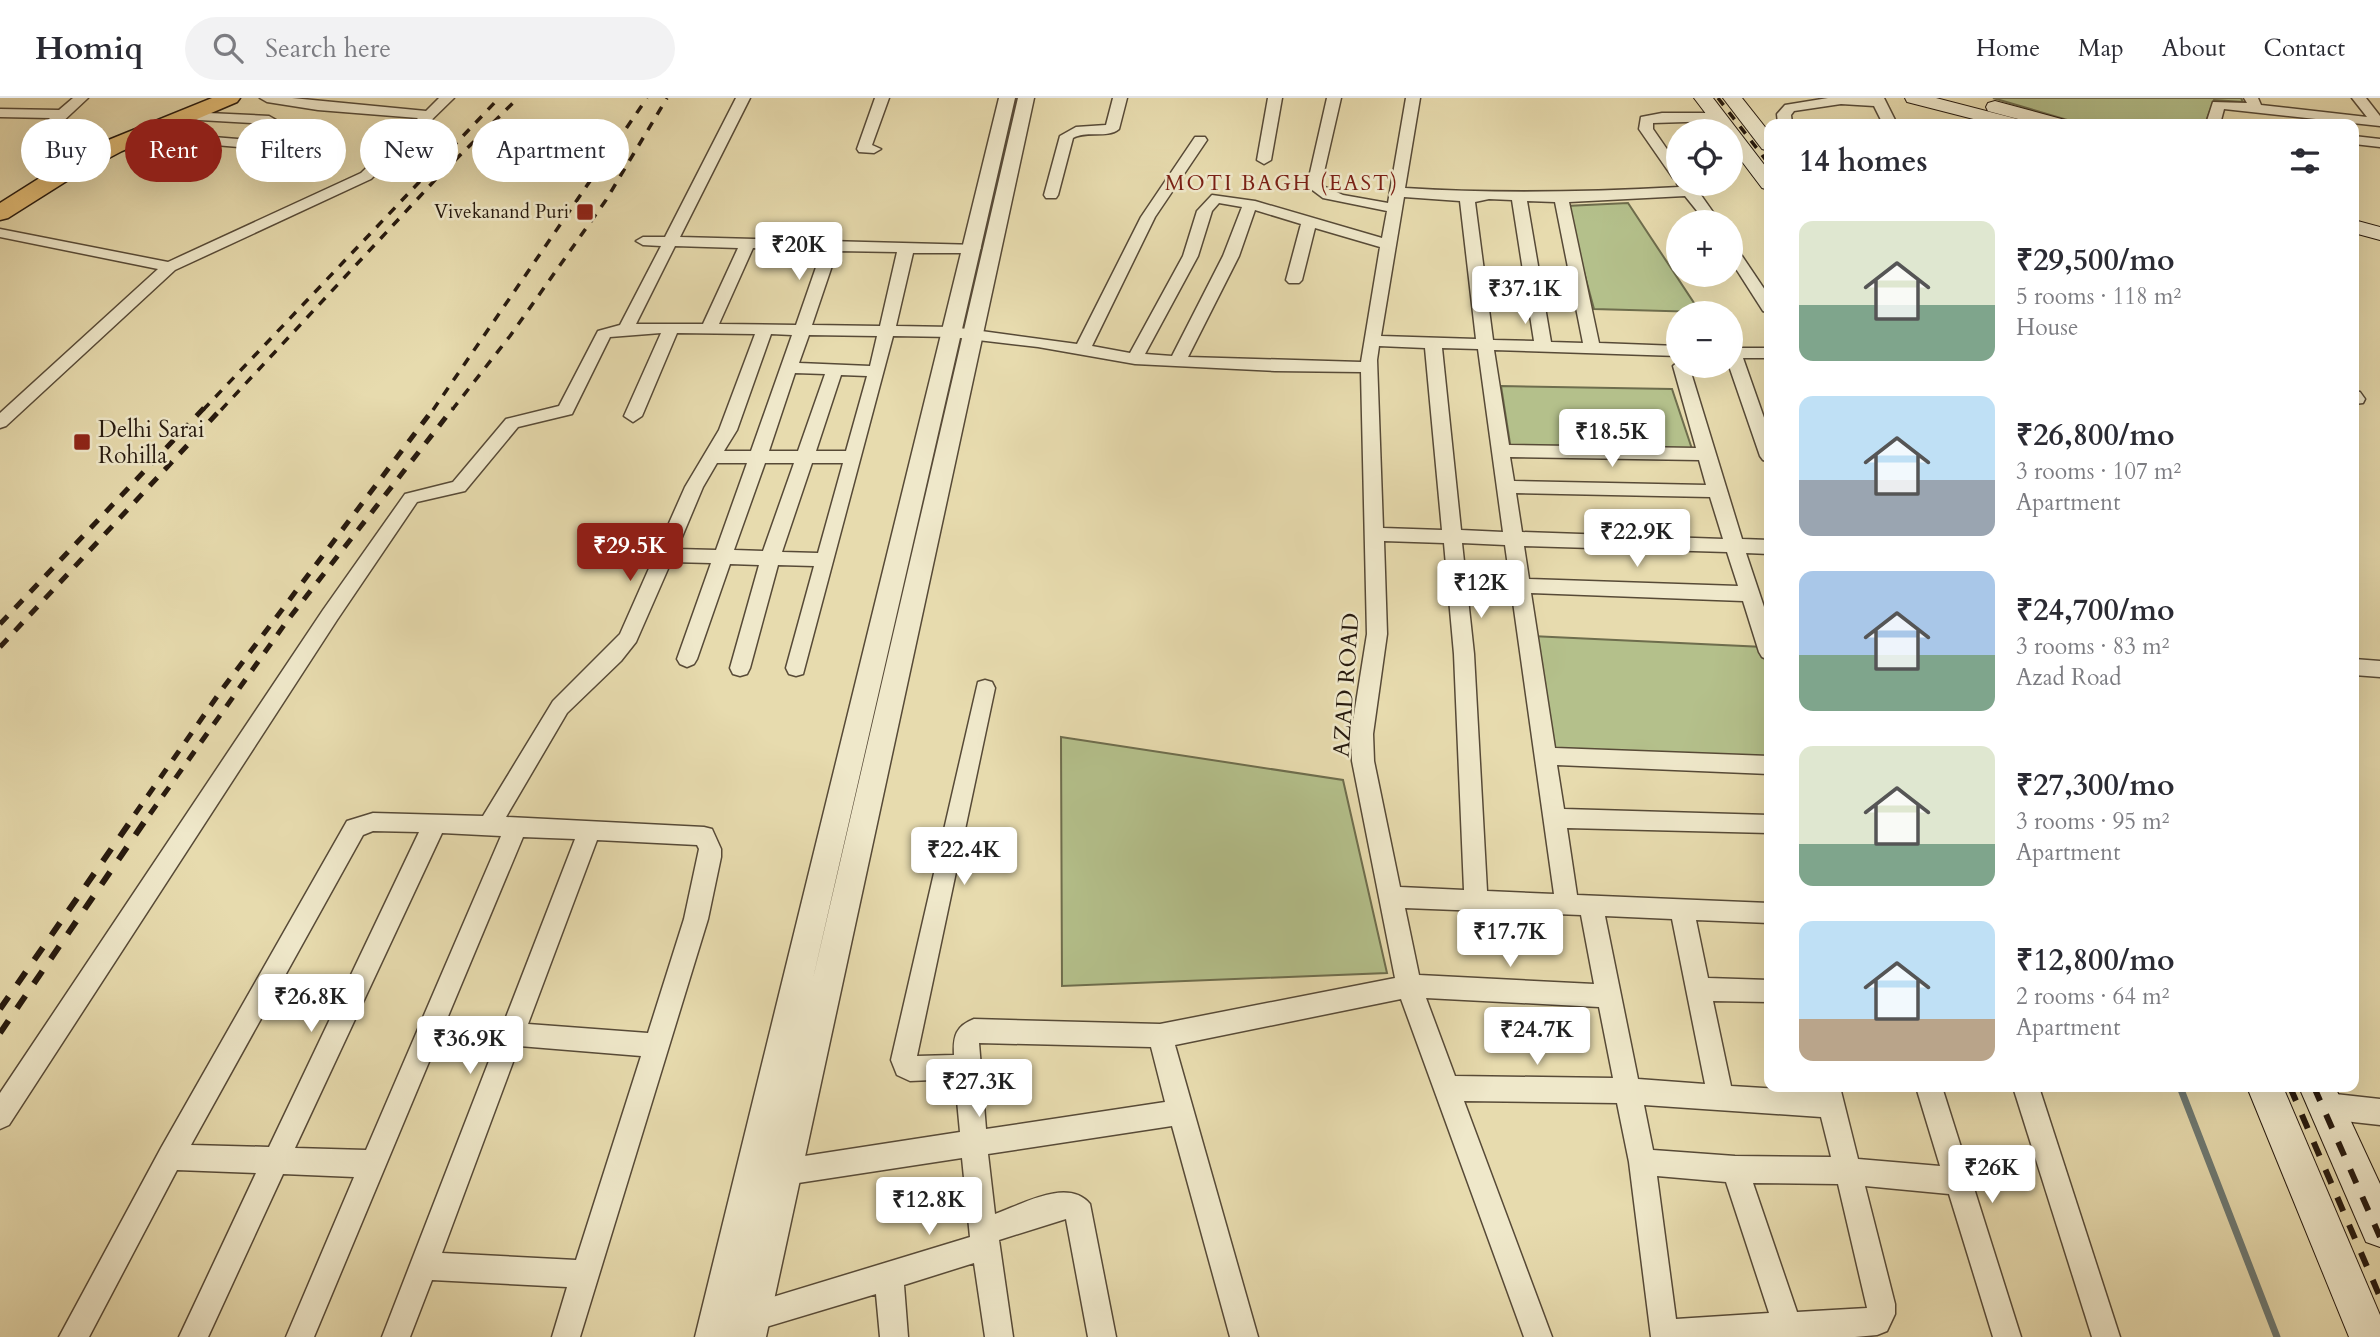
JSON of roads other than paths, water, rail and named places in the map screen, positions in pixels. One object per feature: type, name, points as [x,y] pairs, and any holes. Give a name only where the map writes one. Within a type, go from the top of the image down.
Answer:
[{"type":"main road","points":[[111,136],[204,98]]},
{"type":"main road","points":[[180,119],[230,98]]},
{"type":"main road","points":[[1693,98],[1718,118],[1764,178]]},
{"type":"main road","points":[[1732,98],[1764,139]]},
{"type":"main road","points":[[1914,98],[1995,119]]},
{"type":"main road","points":[[1958,98],[2039,119]]},
{"type":"main road","points":[[0,213],[65,172],[125,142]]},
{"type":"main road","points":[[0,200],[28,182]]},
{"type":"main road","points":[[2359,213],[2380,219]]},
{"type":"main road","points":[[2359,228],[2380,234]]},
{"type":"main road","points":[[2266,1092],[2369,1337]]},
{"type":"main road","points":[[2322,1096],[2380,1228]]},
{"type":"street","points":[[27,113],[46,98]]},
{"type":"street","points":[[56,119],[81,98]]},
{"type":"street","points":[[267,98],[318,106],[429,115]]},
{"type":"street","points":[[0,422],[170,267],[366,176],[447,98]]},
{"type":"street","points":[[626,329],[743,98]]},
{"type":"street","points":[[874,149],[864,149],[882,98]]},
{"type":"street","points":[[751,1327],[962,332],[973,248],[1007,98]]},
{"type":"street","points":[[713,1337],[962,332],[1026,98]]},
{"type":"street","points":[[1051,195],[1067,136],[1076,131],[1112,129],[1120,98]]},
{"type":"street","points":[[1264,160],[1275,98]]},
{"type":"street","points":[[1334,98],[1314,180],[1315,188],[1330,195],[1395,200],[1561,198],[1666,189]]},
{"type":"street","name":"AZAD ROAD","points":[[1413,98],[1371,341],[1377,634],[1362,746],[1389,897],[1409,986],[1538,1337]]},
{"type":"street","points":[[1784,119],[1784,114],[1790,108],[1841,100],[1878,100],[1888,119]]},
{"type":"street","points":[[2214,119],[2218,105],[2253,103],[2368,108]]},
{"type":"street","points":[[0,113],[61,114]]},
{"type":"street","points":[[187,116],[248,119]]},
{"type":"street","points":[[1666,157],[1647,129],[1646,120],[1662,117],[1718,118]]},
{"type":"street","points":[[1083,351],[1148,217],[1200,140]]},
{"type":"street","points":[[2359,141],[2380,143]]},
{"type":"street","points":[[1447,1088],[1626,1091],[1721,1098],[1829,1096],[1881,1304],[1881,1314],[1877,1321],[1789,1331],[1657,1335],[1642,1161],[1626,1091],[1609,996],[1554,818],[1485,344],[1468,203],[1470,197]]},
{"type":"street","points":[[1519,197],[1543,345]]},
{"type":"street","points":[[1135,359],[1146,333],[1190,255],[1208,204],[1223,198],[1250,204],[1389,245]]},
{"type":"street","points":[[1561,198],[1592,347]]},
{"type":"street","points":[[1178,361],[1231,256],[1250,204]]},
{"type":"street","points":[[1294,280],[1309,222]]},
{"type":"street","points":[[0,233],[170,267]]},
{"type":"street","points":[[643,241],[973,248]]},
{"type":"street","points":[[709,329],[747,245]]},
{"type":"street","points":[[687,659],[831,246]]},
{"type":"street","points":[[796,668],[877,371],[906,248]]},
{"type":"street","points":[[1743,268],[1764,300]]},
{"type":"street","points":[[0,1116],[330,615],[411,498],[417,494],[459,487],[512,423],[566,410],[601,338],[610,331],[671,328],[962,332],[1135,359],[1370,367]]},
{"type":"street","points":[[634,416],[671,328]]},
{"type":"street","points":[[489,827],[560,707],[572,691],[613,658],[629,637],[663,555],[711,457],[728,430],[765,329]]},
{"type":"street","points":[[1371,341],[1592,347],[1666,355]]},
{"type":"street","points":[[1433,343],[1450,536],[1464,654],[1476,901]]},
{"type":"street","points":[[1743,353],[1764,353]]},
{"type":"street","points":[[789,368],[877,371]]},
{"type":"street","points":[[740,668],[770,559],[835,369]]},
{"type":"street","points":[[1686,378],[1717,491],[1764,636]]},
{"type":"street","points":[[1741,378],[1764,442]]},
{"type":"street","points":[[1502,451],[1708,454]]},
{"type":"street","points":[[711,457],[853,457]]},
{"type":"street","points":[[1507,487],[1717,491]]},
{"type":"street","points":[[1375,534],[1764,547]]},
{"type":"street","points":[[663,555],[824,560]]},
{"type":"street","points":[[1521,586],[1751,594]]},
{"type":"street","points":[[2359,667],[2380,669]]},
{"type":"street","points":[[967,1066],[911,1069],[904,1060],[985,688]]},
{"type":"street","points":[[1545,756],[1764,765]]},
{"type":"street","points":[[1554,818],[1764,824]]},
{"type":"street","points":[[73,1337],[348,835],[364,823],[435,823],[515,829],[704,836],[710,849],[696,919],[566,1337]]},
{"type":"street","points":[[193,1337],[435,823]]},
{"type":"street","points":[[300,1337],[515,829]]},
{"type":"street","points":[[396,1337],[589,831]]},
{"type":"street","points":[[1389,897],[1764,913]]},
{"type":"street","points":[[1682,909],[1721,1098]]},
{"type":"street","points":[[999,1337],[983,1239],[973,1143],[967,1036],[974,1031],[1160,1036],[1409,986],[1609,996]]},
{"type":"street","points":[[1699,989],[1764,991]]},
{"type":"street","points":[[511,1034],[657,1045]]},
{"type":"street","points":[[1160,1036],[1244,1337]]},
{"type":"street","points":[[1931,1092],[1980,1242],[2007,1337]]},
{"type":"street","points":[[2028,1092],[2106,1337]]},
{"type":"street","points":[[2322,1096],[2380,1112]]},
{"type":"street","points":[[785,1172],[1180,1112]]},
{"type":"street","points":[[170,1157],[373,1164]]},
{"type":"street","points":[[1642,1161],[1735,1169],[1848,1171],[1958,1181]]},
{"type":"street","points":[[1735,1169],[1789,1331]]},
{"type":"street","points":[[751,1327],[1068,1204],[1075,1207],[1080,1214],[1102,1337]]},
{"type":"street","points":[[423,1266],[586,1274]]},
{"type":"street","points":[[888,1276],[894,1337]]},
{"type":"waterway","points":[[2182,1092],[2277,1337]]},
{"type":"railway","points":[[203,410],[499,98]]},
{"type":"railway","points":[[221,410],[436,179],[518,98]]},
{"type":"railway","points":[[433,410],[647,98]]},
{"type":"railway","points":[[452,410],[510,336],[606,200],[667,98]]},
{"type":"railway","points":[[1718,98],[1764,158]]},
{"type":"railway","points":[[0,624],[204,408]]},
{"type":"railway","points":[[0,647],[222,408]]},
{"type":"railway","points":[[135,814],[223,688],[434,408]]},
{"type":"railway","points":[[150,814],[287,621],[453,408]]},
{"type":"railway","points":[[0,1009],[137,812]]},
{"type":"railway","points":[[0,1033],[151,812]]},
{"type":"railway","points":[[2292,1092],[2380,1297]]},
{"type":"railway","points":[[2316,1092],[2380,1237]]},
{"type":"place","name":"Vivekanand Puri","points":[[585,212]]},
{"type":"place","name":"Delhi Sarai Rohilla","points":[[82,442]]},
{"type":"district","name":"MOTI BAGH (EAST)","points":[[1282,183]]}]
